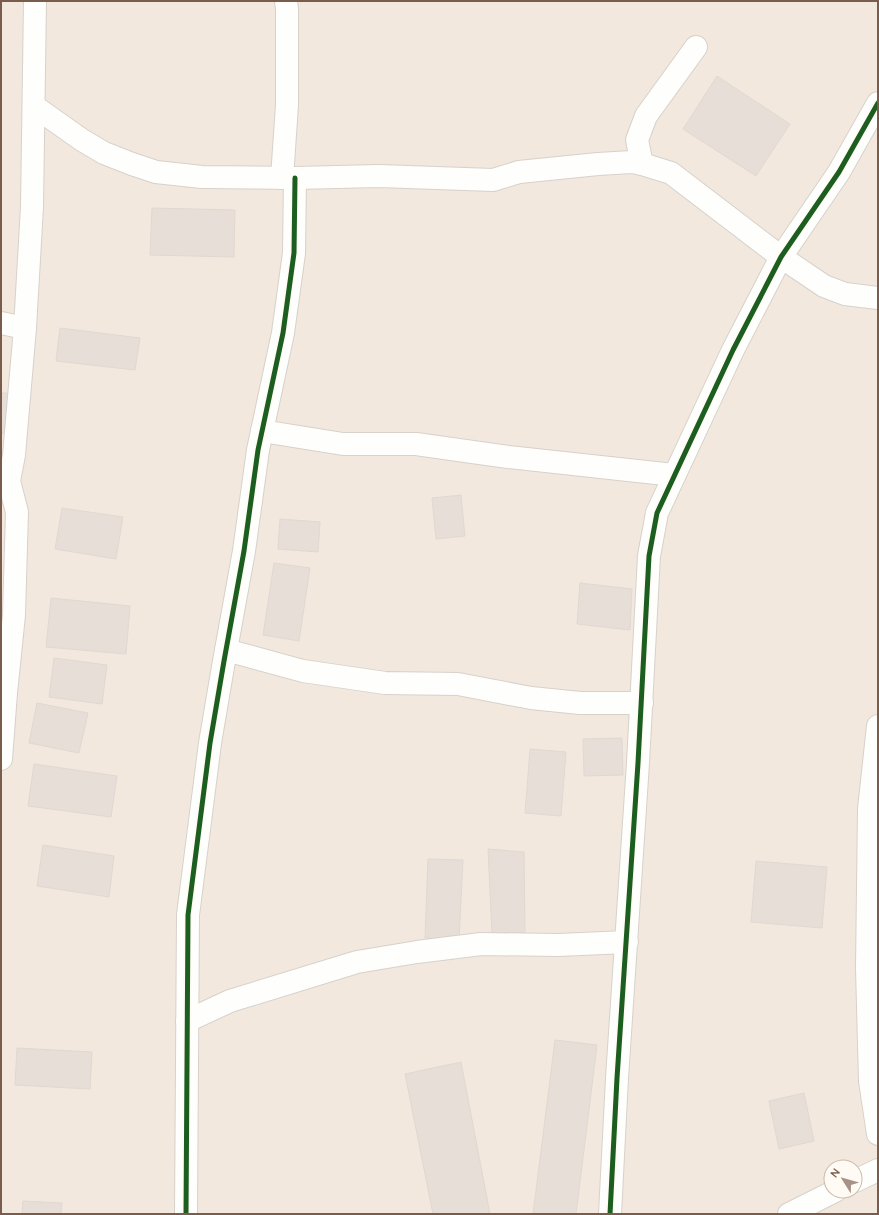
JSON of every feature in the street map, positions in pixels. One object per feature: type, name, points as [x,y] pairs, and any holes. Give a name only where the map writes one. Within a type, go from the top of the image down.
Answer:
[{"type":"street","points":[[1,759],[14,615],[8,556],[17,512],[9,481],[14,455],[25,328],[32,207],[35,1]]},
{"type":"street","points":[[186,1214],[188,915],[210,743],[244,551],[258,450],[283,333],[294,254],[288,178],[286,1]]},
{"type":"street","points":[[642,164],[637,140],[646,116],[696,47]]},
{"type":"street","points":[[610,1214],[617,1078],[642,703],[649,556],[657,513],[733,350],[780,257],[839,172],[878,103]]},
{"type":"street","points":[[34,106],[82,140],[104,153],[156,172],[202,177],[288,178],[379,176],[493,180],[518,172],[598,164],[632,162],[642,164],[671,173],[780,257],[824,286],[845,294],[878,298]]},
{"type":"street","points":[[1,324],[25,328]]},
{"type":"street","points":[[262,431],[343,444],[416,444],[508,457],[674,475]]},
{"type":"street","points":[[226,650],[303,671],[385,683],[458,684],[531,698],[580,703],[642,703]]},
{"type":"street","points":[[878,726],[869,809],[867,968],[870,1081],[878,1134]]},
{"type":"street","points":[[187,1021],[230,1001],[357,962],[417,952],[481,944],[627,942]]},
{"type":"street","points":[[863,1177],[878,1170]]},
{"type":"street","points":[[790,1214],[823,1197]]},
{"type":"shaded area","points":[[1,1],[878,1],[878,1214],[1,1214]]},
{"type":"building","points":[[717,76],[790,124],[756,176],[683,129]]},
{"type":"building","points":[[152,208],[235,210],[234,257],[150,255]]},
{"type":"building","points":[[60,328],[140,338],[135,370],[56,361]]},
{"type":"building","points":[[1,393],[9,393],[6,434],[1,433]]},
{"type":"building","points":[[461,495],[465,536],[436,539],[432,498]]},
{"type":"building","points":[[62,508],[123,517],[116,559],[55,549]]},
{"type":"building","points":[[280,519],[320,522],[318,552],[278,549]]},
{"type":"building","points":[[274,563],[310,568],[299,641],[263,635]]},
{"type":"building","points":[[580,583],[632,589],[630,630],[577,624]]},
{"type":"building","points":[[51,598],[130,606],[126,654],[46,647]]},
{"type":"building","points":[[54,658],[107,665],[102,704],[49,697]]},
{"type":"building","points":[[37,703],[88,713],[79,753],[29,743]]},
{"type":"building","points":[[622,738],[623,775],[584,776],[583,739]]},
{"type":"building","points":[[530,749],[566,752],[561,816],[525,813]]},
{"type":"building","points":[[34,764],[117,776],[111,817],[28,806]]},
{"type":"building","points":[[43,845],[114,856],[109,897],[37,886]]},
{"type":"building","points":[[488,849],[524,852],[525,933],[492,933]]},
{"type":"building","points":[[428,859],[463,860],[459,940],[425,938]]},
{"type":"building","points":[[756,861],[827,867],[822,928],[751,922]]},
{"type":"building","points":[[555,1040],[597,1045],[576,1214],[533,1214]]},
{"type":"building","points":[[17,1048],[92,1052],[90,1089],[15,1085]]},
{"type":"building","points":[[461,1062],[490,1214],[433,1214],[405,1074]]},
{"type":"building","points":[[804,1093],[814,1141],[779,1149],[769,1101]]},
{"type":"building","points":[[23,1201],[62,1203],[61,1214],[22,1214]]},
{"type":"cycle path","points":[[610,1214],[617,1078],[638,763],[649,556],[657,513],[733,350],[781,257],[839,172],[878,103]]},
{"type":"cycle path","points":[[186,1214],[188,915],[210,743],[244,551],[258,450],[283,333],[294,253],[295,178]]}]
